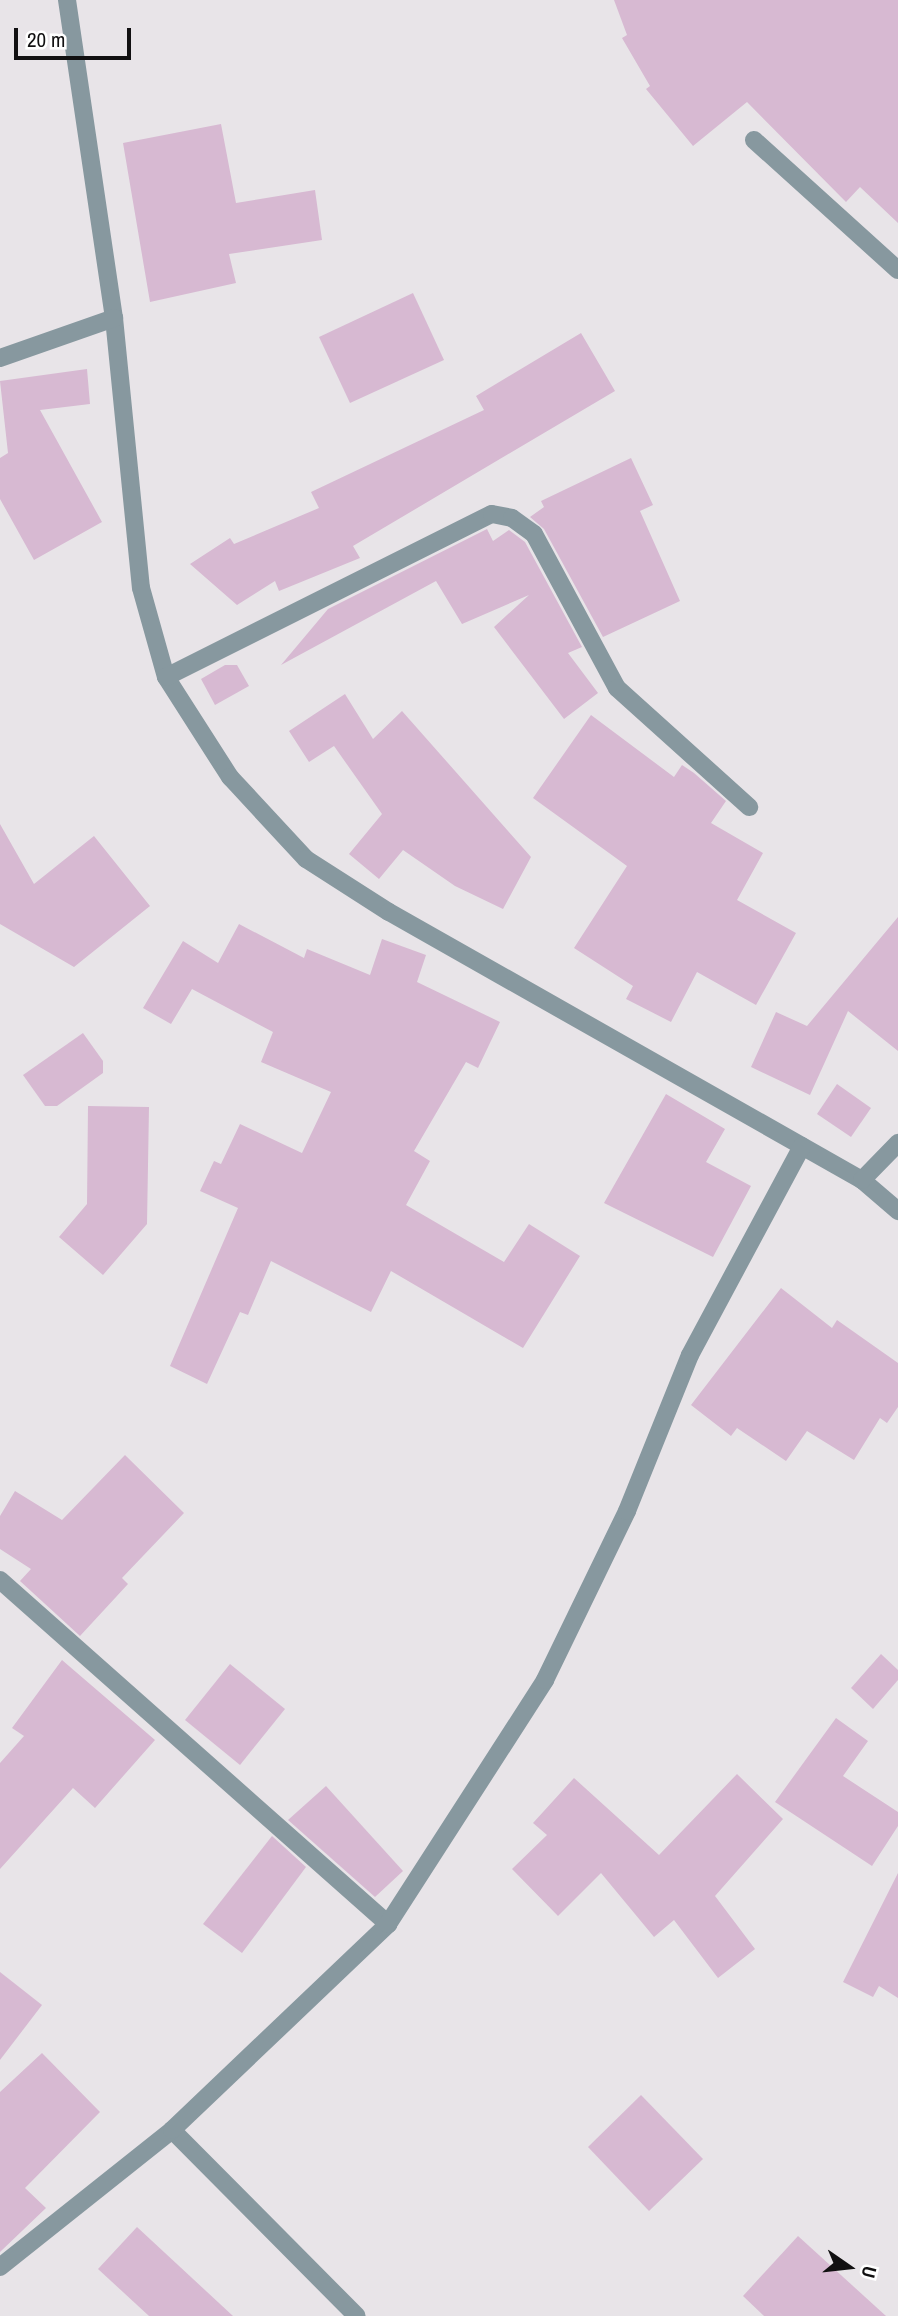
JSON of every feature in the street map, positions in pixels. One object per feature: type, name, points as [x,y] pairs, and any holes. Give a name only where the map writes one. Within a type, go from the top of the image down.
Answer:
[{"type":"street","points":[[67,0],[114,318],[141,588],[166,677],[230,777],[306,859],[388,912],[862,1180],[898,1211]]},
{"type":"street","points":[[754,140],[898,270]]},
{"type":"street","points":[[0,358],[114,318]]},
{"type":"street","points":[[166,677],[492,514],[502,516],[534,534],[617,688],[749,807]]},
{"type":"street","points":[[862,1180],[898,1143]]},
{"type":"street","points":[[3,2259],[172,2130],[388,1924],[545,1680],[627,1511],[690,1355],[803,1146]]},
{"type":"street","points":[[0,1580],[388,1924]]},
{"type":"street","points":[[172,2130],[357,2316]]},
{"type":"building","points":[[614,0],[898,0],[898,223],[860,187],[846,202],[747,102],[693,146],[646,89],[650,86],[622,38],[627,35]]},
{"type":"building","points":[[221,124],[236,203],[315,190],[322,240],[229,254],[236,283],[150,302],[123,143]]},
{"type":"building","points":[[413,293],[444,360],[350,403],[319,337]]},
{"type":"building","points":[[581,333],[615,391],[353,546],[360,558],[279,591],[275,581],[237,605],[190,564],[230,538],[234,544],[319,508],[311,492],[484,410],[476,396]]},
{"type":"building","points":[[87,369],[90,404],[40,410],[102,522],[34,560],[0,499],[0,458],[8,453],[0,381]]},
{"type":"building","points":[[631,458],[653,505],[640,511],[680,601],[603,637],[544,529],[530,517],[544,507],[541,501]]},
{"type":"building","points":[[487,529],[493,541],[509,530],[525,542],[582,647],[568,653],[598,693],[564,719],[494,627],[529,595],[462,624],[436,581],[281,665],[328,609]]},
{"type":"building","points":[[225,665],[237,665],[249,686],[215,705],[201,679]]},
{"type":"building","points":[[345,694],[373,739],[402,711],[531,857],[503,909],[455,886],[403,850],[379,879],[349,854],[382,814],[334,746],[309,762],[289,731]]},
{"type":"building","points":[[591,715],[674,777],[682,765],[694,773],[726,801],[711,823],[763,853],[737,900],[796,933],[756,1005],[697,972],[671,1022],[626,999],[633,986],[574,948],[627,866],[533,798]]},
{"type":"building","points":[[0,824],[34,884],[94,836],[150,906],[74,967],[0,924]]},
{"type":"building","points":[[898,917],[898,1051],[848,1011],[810,1095],[751,1067],[776,1012],[807,1026]]},
{"type":"building","points":[[239,924],[304,958],[307,949],[370,975],[382,939],[426,955],[417,982],[500,1022],[478,1068],[466,1062],[414,1151],[430,1161],[406,1205],[504,1262],[529,1224],[580,1256],[523,1348],[391,1271],[371,1312],[271,1261],[248,1315],[240,1312],[207,1384],[170,1366],[238,1208],[200,1191],[214,1161],[221,1164],[240,1124],[302,1153],[331,1092],[261,1062],[273,1032],[192,989],[171,1024],[143,1008],[183,941],[218,963]]},
{"type":"building","points":[[83,1033],[103,1061],[103,1073],[57,1106],[45,1106],[23,1075]]},
{"type":"building","points":[[837,1084],[871,1108],[851,1137],[817,1114]]},
{"type":"building","points":[[666,1094],[725,1129],[706,1162],[751,1186],[713,1257],[604,1203]]},
{"type":"building","points":[[88,1106],[149,1107],[147,1224],[103,1275],[59,1237],[87,1204]]},
{"type":"building","points":[[781,1288],[832,1328],[837,1320],[898,1363],[898,1407],[887,1423],[880,1418],[854,1460],[807,1431],[786,1461],[737,1428],[731,1436],[691,1405]]},
{"type":"building","points":[[125,1455],[184,1513],[122,1578],[128,1584],[80,1636],[20,1581],[31,1569],[0,1549],[0,1516],[15,1491],[62,1520]]},
{"type":"building","points":[[881,1654],[898,1670],[898,1680],[873,1709],[851,1688]]},
{"type":"building","points":[[62,1660],[155,1740],[95,1808],[73,1788],[0,1869],[0,1763],[24,1736],[12,1728]]},
{"type":"building","points":[[230,1664],[285,1709],[240,1765],[185,1720]]},
{"type":"building","points":[[836,1718],[868,1741],[843,1776],[898,1812],[898,1826],[872,1866],[775,1802]]},
{"type":"building","points":[[737,1774],[783,1819],[715,1896],[755,1949],[718,1978],[674,1920],[654,1937],[601,1873],[558,1916],[512,1869],[547,1835],[533,1823],[574,1778],[659,1855]]},
{"type":"building","points":[[326,1786],[403,1871],[375,1897],[288,1820]]},
{"type":"building","points":[[272,1836],[306,1867],[242,1953],[203,1924]]},
{"type":"building","points":[[898,1873],[898,1998],[879,1986],[873,1997],[843,1982]]},
{"type":"building","points":[[0,1972],[42,2005],[0,2060]]},
{"type":"building","points":[[42,2053],[100,2112],[25,2188],[46,2208],[0,2252],[0,2092]]},
{"type":"building","points":[[641,2095],[703,2159],[649,2211],[588,2147]]},
{"type":"building","points":[[137,2227],[233,2316],[149,2316],[98,2269]]},
{"type":"building","points":[[798,2236],[886,2316],[764,2316],[743,2296]]}]
